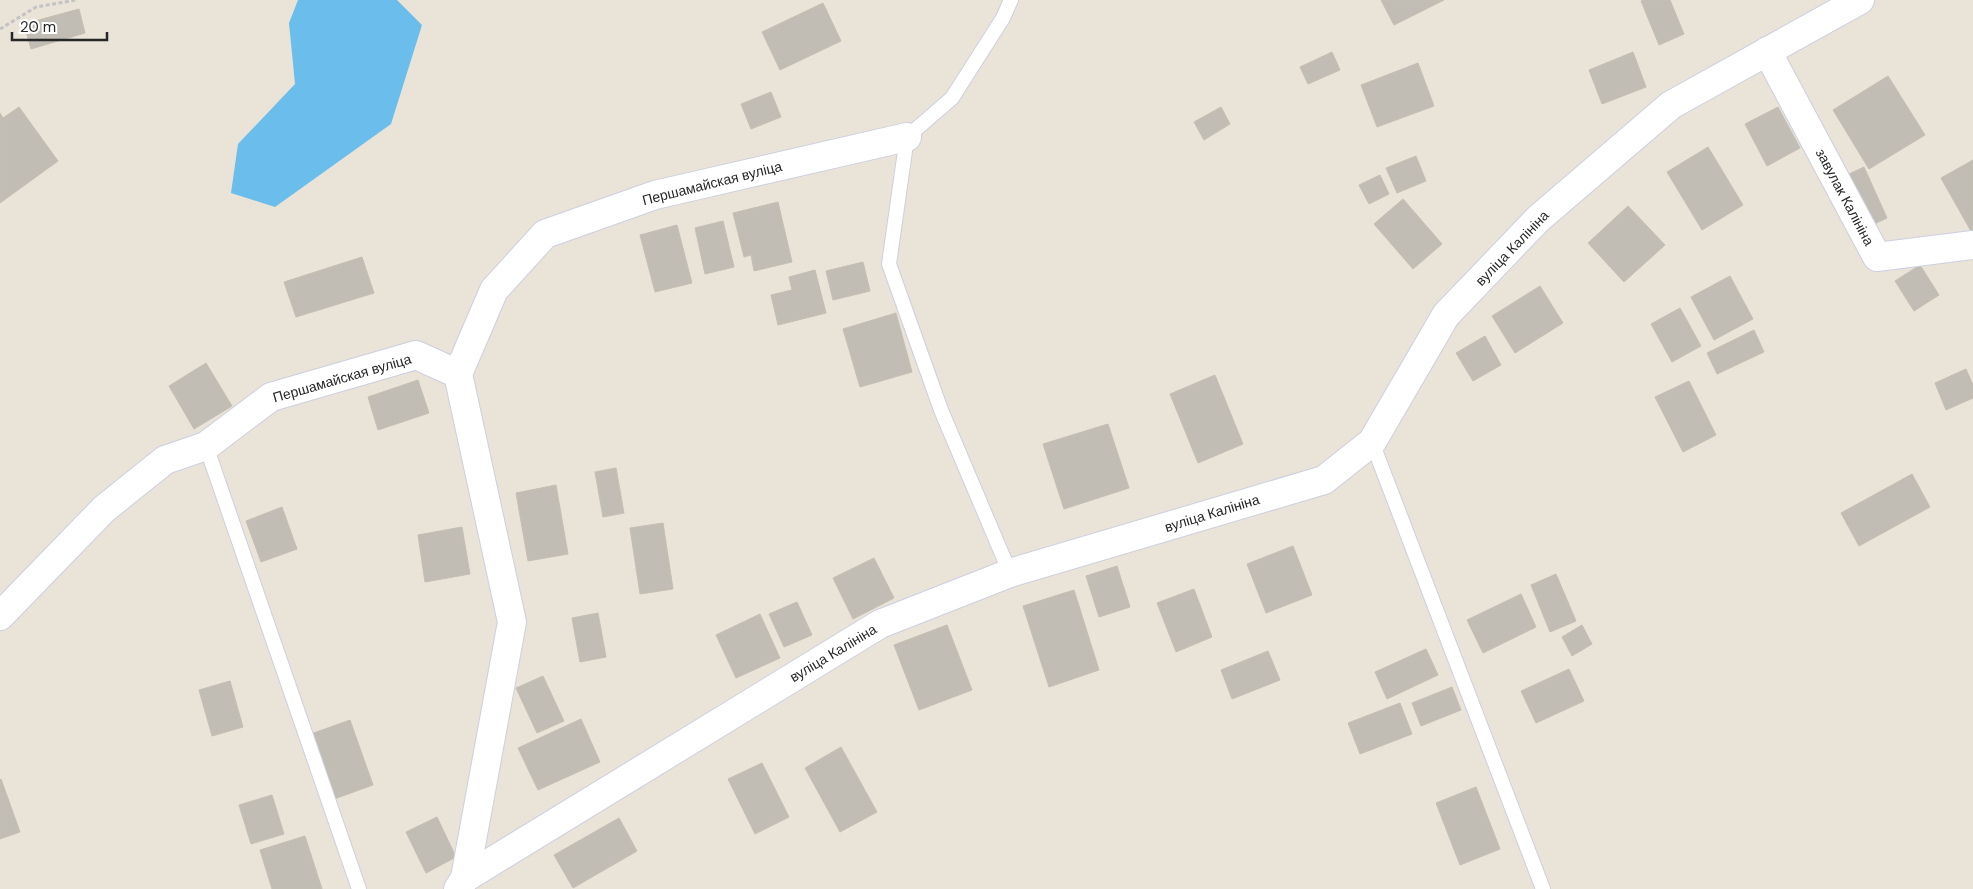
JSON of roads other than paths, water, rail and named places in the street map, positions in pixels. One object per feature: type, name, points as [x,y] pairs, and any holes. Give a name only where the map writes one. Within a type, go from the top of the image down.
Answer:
[{"type":"street","name":"вуліца Калініна","points":[[461,884],[880,624],[1010,573],[1324,480],[1372,442],[1446,316],[1538,219],[1671,105],[1860,0]]},
{"type":"street","name":"завулак Калініна","points":[[1767,51],[1877,257],[1973,245]]},
{"type":"street","name":"Першамайская вуліца","points":[[0,616],[104,509],[165,460],[206,446],[271,397],[416,355],[458,374],[494,290],[545,234],[655,195],[907,137]]},
{"type":"street","points":[[458,374],[512,622],[461,884]]},
{"type":"lane","points":[[1010,573],[941,410],[889,264],[907,137],[952,98],[1003,18],[1011,0]]},
{"type":"lane","points":[[1372,442],[1543,889]]},
{"type":"lane","points":[[206,446],[359,889]]},
{"type":"water","points":[[298,0],[397,0],[422,25],[391,124],[275,207],[231,193],[238,144],[295,84],[289,23]]}]
